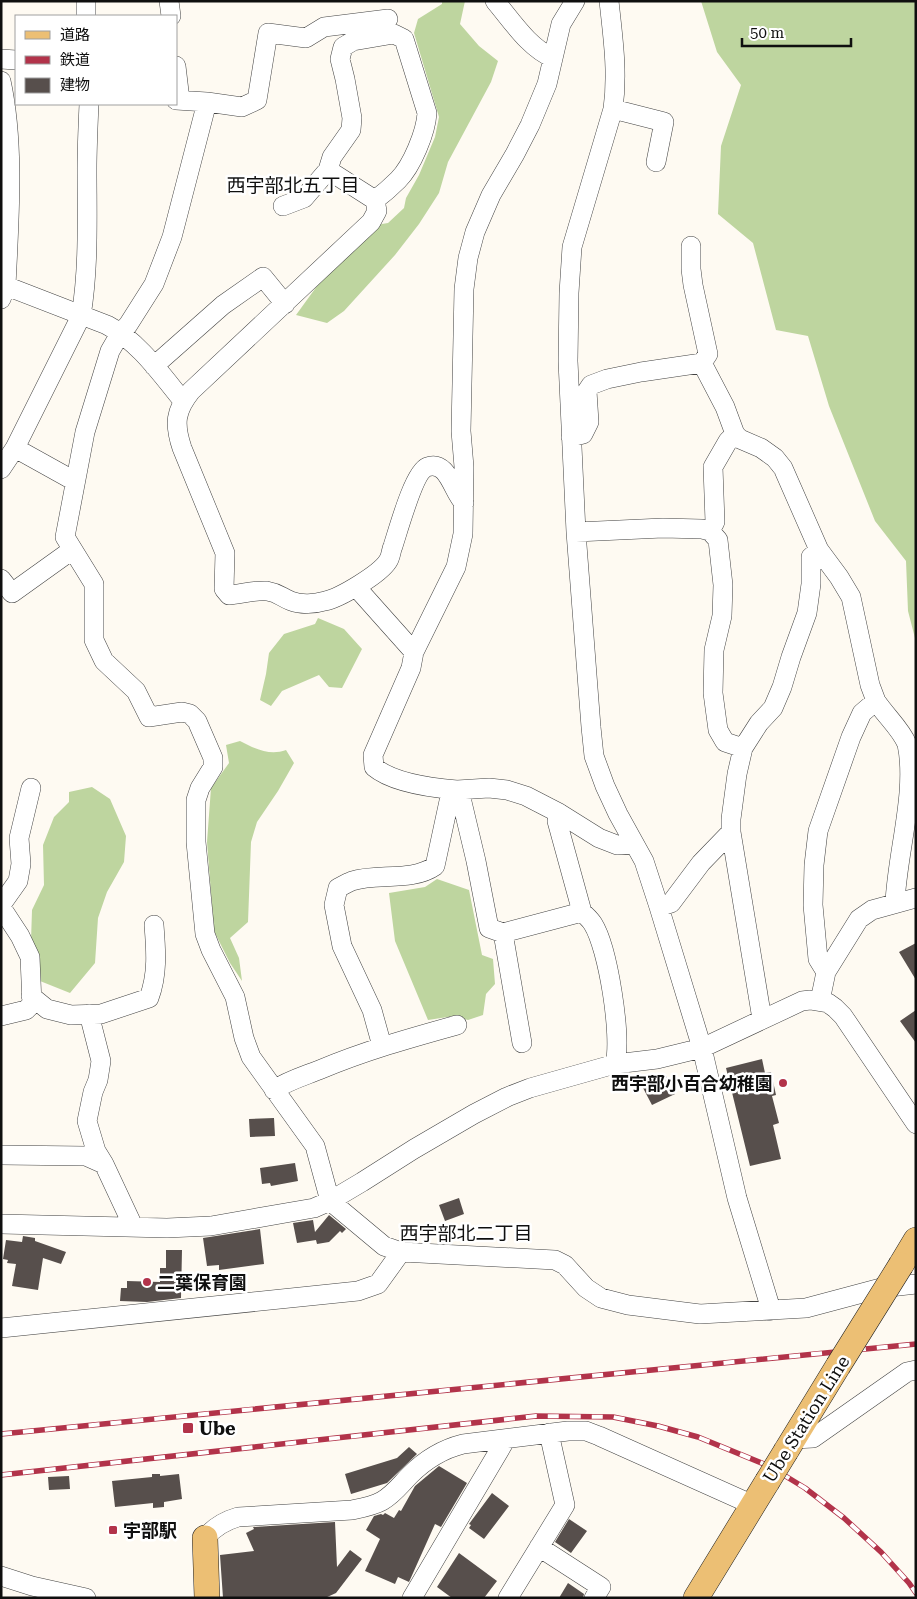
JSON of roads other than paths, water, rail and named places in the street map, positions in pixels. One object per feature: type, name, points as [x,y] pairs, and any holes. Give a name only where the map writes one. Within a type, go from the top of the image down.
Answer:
[{"type":"main road","name":"Ube Station Line","points":[[696,1598],[838,1366],[908,1274],[916,1240]]},
{"type":"main road","points":[[204,1538],[207,1598]]},
{"type":"street","points":[[86,1],[86,15]]},
{"type":"street","points":[[169,1],[171,15]]},
{"type":"street","points":[[495,1],[534,46],[543,54],[553,58]]},
{"type":"street","points":[[575,1],[561,24],[546,84],[530,125],[491,195],[474,232],[464,289],[460,432],[464,467],[463,534],[456,567],[414,652],[411,668],[373,755],[374,767],[383,774],[433,788],[458,790],[489,788],[507,790],[526,796],[559,813],[599,838],[617,845],[633,844]]},
{"type":"street","points":[[609,1],[616,64],[613,109],[572,247],[569,293],[568,361],[576,532],[594,756],[605,786],[633,844],[644,861],[659,907],[702,1048],[737,1198],[769,1311]]},
{"type":"street","points":[[178,100],[242,107],[257,100],[268,33],[306,38],[324,27],[388,19]]},
{"type":"street","points":[[283,206],[304,198],[328,170],[332,157],[351,130],[352,118],[340,59],[343,47],[353,41],[394,34],[404,39],[427,112],[426,124],[412,158],[400,179],[375,200]]},
{"type":"street","points":[[1,59],[15,60]]},
{"type":"street","points":[[1,81],[6,104],[10,191],[3,290],[81,316],[121,332],[154,366],[183,401]]},
{"type":"street","points":[[207,102],[172,237],[154,284],[110,350],[84,432],[65,537],[94,584],[94,640],[104,661],[136,691],[149,717],[182,712],[190,714],[197,721],[213,758],[213,767],[200,788],[196,800],[196,842],[205,934],[235,997],[244,1038],[251,1057],[315,1146],[330,1200],[384,1246],[401,1252],[555,1260],[565,1265],[586,1288],[600,1298],[628,1305],[700,1314],[806,1308],[881,1288],[908,1274]]},
{"type":"street","points":[[1,469],[15,448],[81,316],[84,299],[88,222],[89,105]]},
{"type":"street","points":[[613,109],[664,122],[656,162]]},
{"type":"street","points":[[328,170],[375,200],[377,210],[371,222],[191,391],[183,401],[176,418],[177,434],[225,554],[224,589],[229,595],[264,591],[278,593],[292,601],[305,604],[325,601],[356,586],[388,560],[407,502],[418,475],[424,468],[433,466],[439,468],[450,477],[459,499],[464,503]]},
{"type":"street","points":[[571,437],[582,434],[589,422],[587,391],[591,385],[607,379],[641,372],[702,363],[708,354],[693,285],[691,269],[692,246]]},
{"type":"street","points":[[154,366],[224,305],[263,277],[285,304]]},
{"type":"street","points":[[702,363],[725,407],[735,434],[740,439],[761,448],[775,458],[784,468],[819,550],[851,597],[870,685],[876,701],[884,714],[903,735],[908,745],[913,766],[913,797],[900,862],[895,903]]},
{"type":"street","points":[[710,531],[715,522],[713,467],[728,441],[735,434]]},
{"type":"street","points":[[15,448],[69,478],[76,479]]},
{"type":"street","points":[[576,532],[663,528],[702,529],[710,531],[718,540],[720,546],[722,616],[714,650],[713,685],[718,730],[725,742],[743,748]]},
{"type":"street","points":[[1,579],[12,593],[72,550]]},
{"type":"street","points":[[762,1019],[731,818],[737,774],[743,748],[759,723],[773,708],[782,687],[807,614],[811,584],[811,558],[819,550]]},
{"type":"street","points":[[356,586],[414,652]]},
{"type":"street","points":[[826,972],[818,959],[814,931],[814,865],[818,831],[851,737],[862,714],[876,701]]},
{"type":"street","points":[[1,1016],[26,1010],[32,1004],[30,956],[1,906],[18,881],[21,864],[19,838],[31,788]]},
{"type":"street","points":[[458,790],[474,853],[489,928],[503,933],[582,912]]},
{"type":"street","points":[[382,1046],[372,1010],[342,946],[334,905],[338,888],[354,881],[414,874],[429,870],[435,866],[449,801],[458,790]]},
{"type":"street","points":[[559,813],[557,821],[582,912],[593,923],[604,953],[614,1001],[617,1054],[615,1064]]},
{"type":"street","points":[[659,907],[671,903],[702,863],[732,832]]},
{"type":"street","points":[[820,1001],[826,972],[859,919],[872,910],[916,898]]},
{"type":"street","points":[[31,996],[47,1009],[71,1015],[101,1014],[149,998],[156,973],[154,925]]},
{"type":"street","points":[[503,933],[522,1043]]},
{"type":"street","points":[[1,1224],[167,1228],[211,1226],[305,1210],[330,1200],[448,1129],[507,1097],[615,1064],[657,1059],[702,1048],[802,1001],[820,1001],[836,1008],[916,1124]]},
{"type":"street","points":[[89,1014],[101,1061],[88,1121],[96,1151],[133,1226]]},
{"type":"street","points":[[274,1090],[283,1084],[382,1046],[457,1025]]},
{"type":"street","points":[[1,1155],[86,1156],[104,1164]]},
{"type":"street","points":[[1,1328],[358,1291],[378,1284],[401,1252]]},
{"type":"street","points":[[790,1445],[813,1438],[907,1372],[916,1370]]},
{"type":"street","points":[[204,1538],[212,1530],[230,1519],[238,1517],[366,1508],[394,1493],[411,1474],[438,1453],[463,1444],[548,1433],[586,1431],[753,1505]]},
{"type":"street","points":[[508,1598],[565,1505],[548,1433]]},
{"type":"street","points":[[412,1598],[506,1439]]},
{"type":"street","points":[[539,1547],[601,1587],[594,1598]]},
{"type":"street","points":[[1,1576],[32,1586],[86,1598]]},
{"type":"railway","points":[[1,1434],[916,1344]]},
{"type":"railway","points":[[1,1475],[536,1416],[613,1417],[658,1426],[698,1437],[769,1466],[805,1488],[844,1518],[881,1552],[916,1593]]},
{"type":"place","name":"西宇部小百合幼稚園","points":[[783,1083]]},
{"type":"place","name":"二葉保育園","points":[[147,1282]]},
{"type":"place","name":"Ube","points":[[188,1428]]},
{"type":"place","name":"宇部駅","points":[[113,1530]]},
{"type":"district","name":"西宇部北五丁目","points":[[293,185]]},
{"type":"district","name":"西宇部北二丁目","points":[[466,1233]]}]
